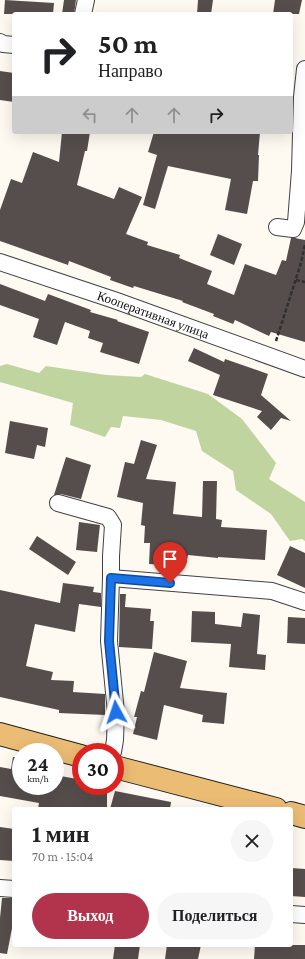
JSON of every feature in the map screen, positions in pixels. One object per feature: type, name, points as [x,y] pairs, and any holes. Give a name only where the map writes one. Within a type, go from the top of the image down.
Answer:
[{"type":"main road","points":[[0,734],[72,754]]},
{"type":"main road","points":[[124,769],[268,807]]},
{"type":"main road","points":[[293,814],[305,817]]},
{"type":"street","points":[[83,12],[86,0]]},
{"type":"street","points":[[0,42],[3,44],[12,45]]},
{"type":"street","points":[[277,227],[293,229],[296,222],[302,172],[299,96],[305,69]]},
{"type":"street","name":"Кооперативная улица","points":[[0,262],[114,300],[305,369]]},
{"type":"street","points":[[58,503],[108,517],[113,525],[109,641],[116,712],[114,743]]},
{"type":"street","points":[[111,578],[272,591],[305,602]]},
{"type":"street","points":[[0,888],[12,889]]},
{"type":"street","points":[[293,914],[305,915]]},
{"type":"path","points":[[270,356],[296,280],[305,244]]},
{"type":"path","points":[[296,280],[305,282]]},
{"type":"green space","points":[[7,364],[39,373],[46,366],[106,375],[141,377],[145,374],[208,394],[242,419],[276,463],[269,479],[305,502],[305,541],[302,539],[290,541],[271,514],[236,490],[233,471],[202,451],[196,431],[161,420],[123,416],[120,428],[111,427],[105,437],[70,425],[73,403],[0,382],[0,366]]},
{"type":"building","points":[[5,0],[54,3],[53,12],[12,12],[12,14],[4,14]]},
{"type":"building","points":[[64,0],[76,0],[74,12],[62,12]]},
{"type":"building","points":[[198,0],[213,0],[211,12],[197,12]]},
{"type":"building","points":[[275,0],[302,0],[299,14],[293,14],[293,12],[273,12]]},
{"type":"building","points":[[0,71],[12,73],[12,102],[0,100]]},
{"type":"building","points":[[62,134],[90,134],[87,151],[85,151],[77,185],[114,199],[119,187],[142,197],[126,234],[148,242],[147,245],[180,255],[179,258],[212,271],[207,284],[234,295],[245,264],[276,275],[282,260],[286,261],[291,238],[305,240],[305,342],[271,332],[269,336],[235,320],[233,324],[213,316],[214,314],[182,302],[183,301],[134,286],[133,288],[110,280],[111,277],[69,261],[68,265],[0,241],[0,210],[11,179],[22,183],[33,152],[59,162]]},
{"type":"building","points":[[153,134],[260,134],[258,181],[253,181],[247,214],[225,210],[231,179],[168,166],[155,209],[143,205],[157,155],[148,152]]},
{"type":"building","points":[[218,234],[242,244],[234,265],[210,255]]},
{"type":"building","points":[[0,284],[45,301],[48,294],[91,310],[90,312],[118,320],[117,321],[149,332],[139,364],[100,352],[103,343],[88,338],[90,331],[65,322],[57,345],[33,337],[39,319],[0,305]]},
{"type":"building","points":[[194,348],[224,362],[225,359],[268,374],[261,395],[291,421],[281,418],[271,430],[257,417],[262,411],[213,395],[220,375],[188,361]]},
{"type":"building","points":[[10,421],[48,428],[45,447],[37,445],[34,459],[5,453]]},
{"type":"building","points":[[141,440],[157,445],[146,479],[176,482],[173,514],[202,517],[203,481],[217,481],[216,519],[222,520],[221,527],[267,530],[265,560],[188,555],[186,564],[166,560],[166,565],[149,564],[150,543],[144,543],[145,526],[141,525],[143,503],[117,497],[125,462],[134,464]]},
{"type":"building","points":[[66,457],[91,465],[81,499],[61,494],[54,495]]},
{"type":"building","points":[[79,522],[100,525],[97,552],[76,550]]},
{"type":"building","points":[[37,536],[76,562],[68,575],[29,549]]},
{"type":"building","points":[[290,546],[305,553],[305,588],[277,575]]},
{"type":"building","points":[[63,583],[94,587],[93,592],[101,593],[101,607],[79,604],[75,632],[35,624],[26,666],[53,672],[51,680],[74,681],[73,692],[105,694],[105,715],[59,713],[59,710],[0,697],[0,590],[60,603]]},
{"type":"building","points":[[120,594],[126,594],[125,607],[151,609],[150,621],[154,621],[152,649],[119,647]]},
{"type":"building","points":[[192,611],[215,612],[215,624],[241,627],[243,613],[260,615],[257,654],[266,655],[265,670],[229,667],[231,644],[191,642]]},
{"type":"building","points":[[288,617],[305,618],[305,644],[287,643]]},
{"type":"building","points":[[154,652],[187,661],[180,688],[227,693],[224,724],[202,722],[203,715],[164,705],[157,740],[133,734],[137,717],[134,717],[141,691],[144,692]]},
{"type":"building","points":[[12,763],[12,795],[64,795],[64,777],[72,778],[72,795],[107,795],[107,807],[38,807],[39,803],[0,796],[0,767],[11,769]]},
{"type":"building","points":[[124,793],[171,802],[170,807],[111,807],[114,795],[124,795]]},
{"type":"building","points":[[0,827],[12,829],[12,861],[0,860]]},
{"type":"building","points":[[293,868],[305,869],[305,897],[293,896]]},
{"type":"building","points":[[2,898],[12,898],[12,928],[7,954],[0,953],[0,918]]},
{"type":"building","points":[[293,945],[305,945],[305,959],[254,959],[255,947],[293,947]]},
{"type":"building","points":[[115,947],[140,947],[138,959],[113,959]]},
{"type":"building","points":[[167,947],[201,947],[198,959],[165,959]]},
{"type":"route","points":[[116,712],[109,641],[111,578],[170,583]]}]
